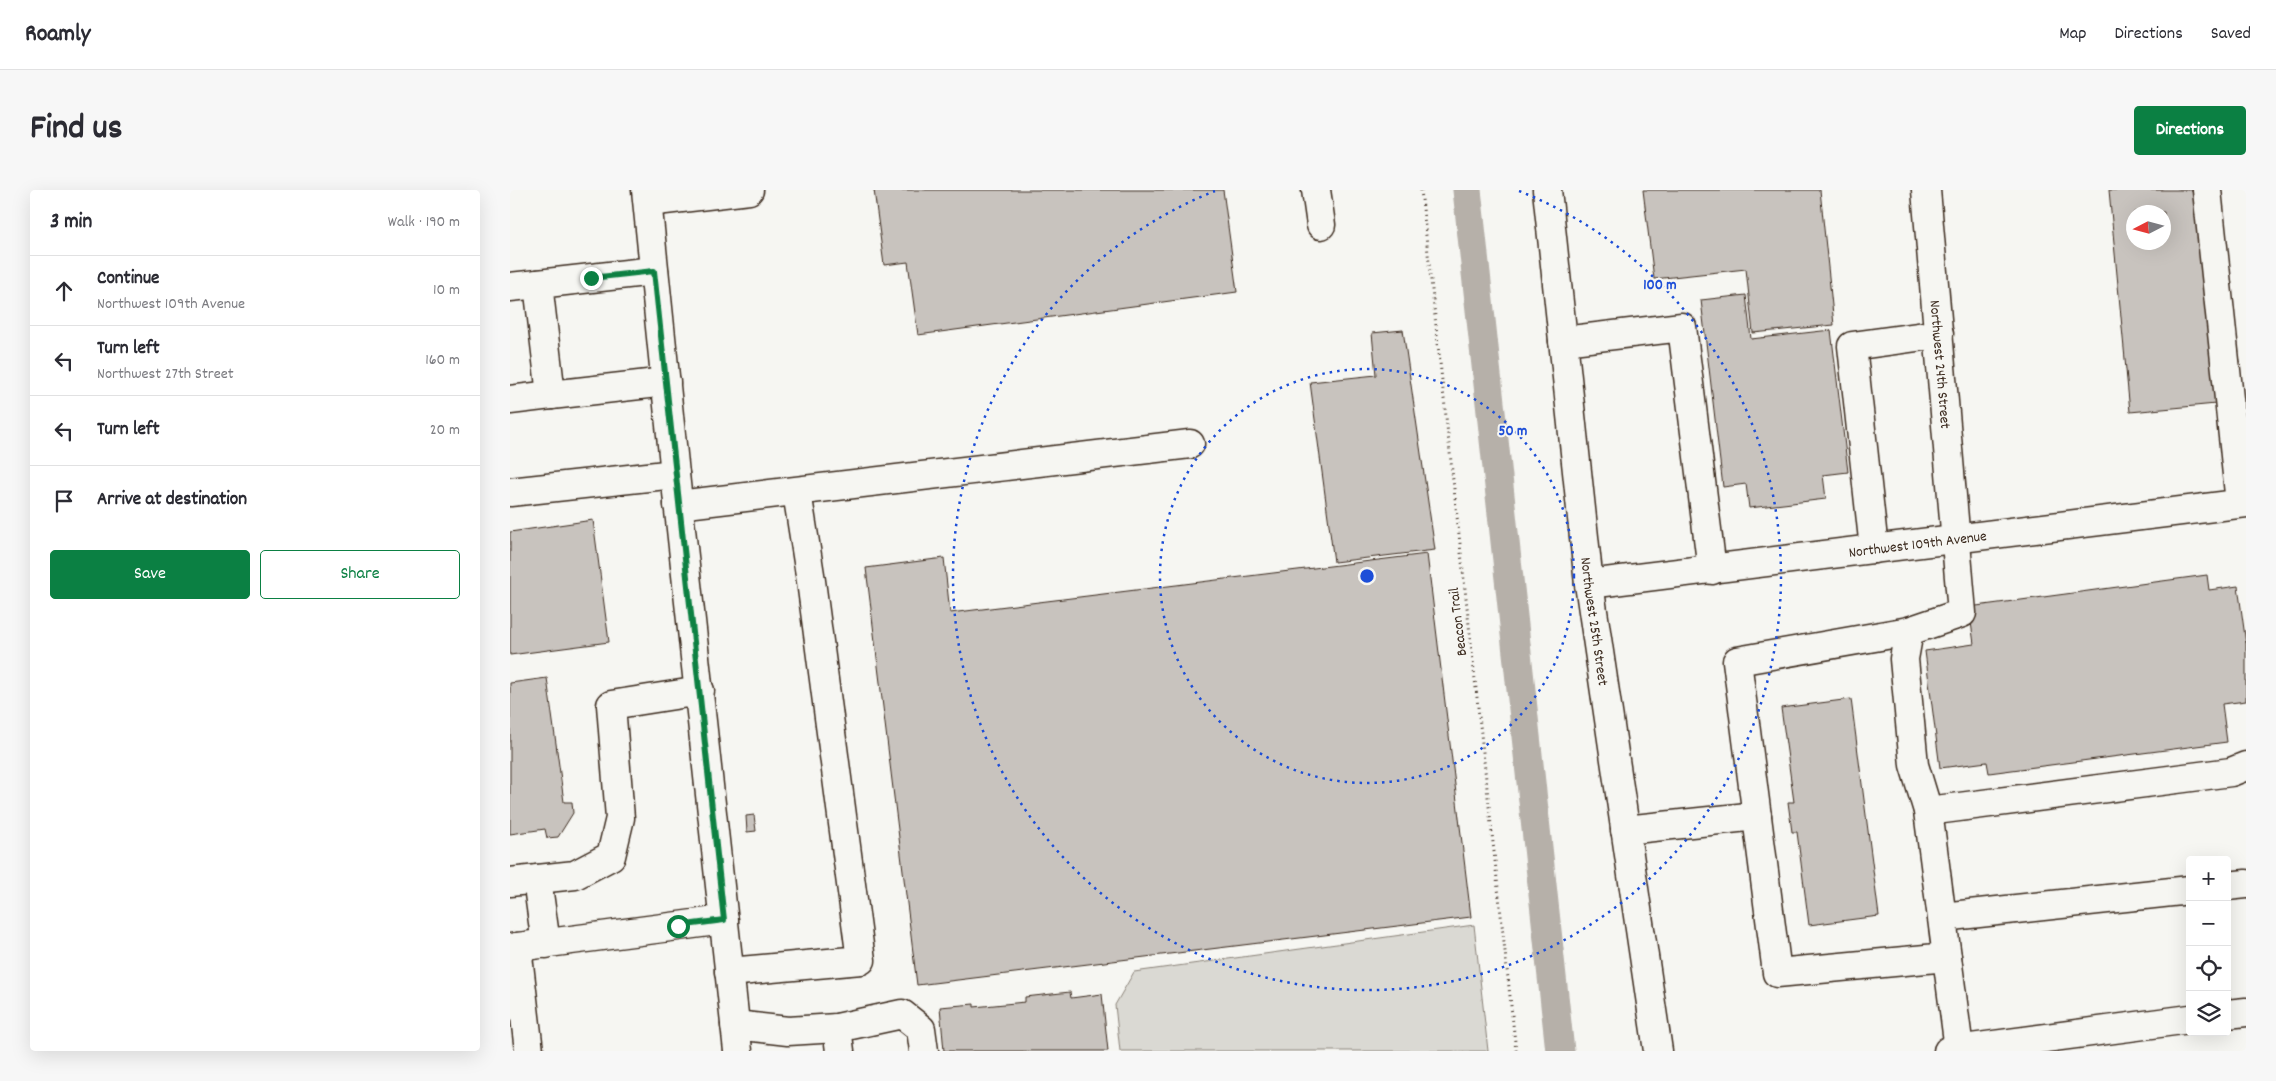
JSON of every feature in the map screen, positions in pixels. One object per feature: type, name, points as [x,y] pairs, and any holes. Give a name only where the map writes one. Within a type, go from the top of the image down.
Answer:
[{"type":"street","points":[[750,190],[647,196],[678,505],[737,1038],[788,1031],[838,1040],[902,1014],[921,1029],[924,1051]]},
{"type":"street","points":[[1316,190],[1321,225]]},
{"type":"street","name":"Northwest 25th Street","points":[[1547,190],[1590,584],[1624,830],[1658,1051]]},
{"type":"street","name":"Northwest 24th Street","points":[[1908,631],[1962,613],[1958,539],[1926,190]]},
{"type":"street","points":[[2207,190],[2243,503]]},
{"type":"street","points":[[510,287],[654,271]]},
{"type":"street","points":[[538,284],[551,395]]},
{"type":"street","points":[[1563,341],[1682,327],[1712,570]]},
{"type":"street","points":[[1874,549],[1852,346],[1939,334]]},
{"type":"street","points":[[510,400],[666,382]]},
{"type":"street","points":[[678,505],[1190,444]]},
{"type":"street","points":[[510,492],[675,474]]},
{"type":"street","points":[[730,972],[861,960],[797,492]]},
{"type":"street","name":"Northwest 109th Avenue","points":[[1590,584],[2243,503]]},
{"type":"street","points":[[1947,957],[1777,973],[1737,661],[1908,631],[1904,659],[1914,765],[1928,811],[1947,957],[1954,1050],[2059,1044],[2186,1020]]},
{"type":"street","points":[[510,882],[575,875],[611,856],[620,818],[611,705],[700,691]]},
{"type":"street","points":[[1928,811],[2230,772],[2246,766]]},
{"type":"street","points":[[1624,830],[1757,816]]},
{"type":"street","points":[[538,879],[546,944]]},
{"type":"street","points":[[2231,886],[2246,884]]},
{"type":"street","points":[[1942,917],[2186,890]]},
{"type":"street","points":[[529,1051],[513,948],[724,920]]},
{"type":"street","points":[[2231,1014],[2246,1012]]},
{"type":"path","name":"Beacon Trail","points":[[1421,190],[1516,1051]]},
{"type":"shaded area","points":[[1474,925],[1488,1051],[1120,1051],[1115,1005],[1134,972]]},
{"type":"building","points":[[874,190],[1223,190],[1237,292],[918,335],[908,262],[884,265]]},
{"type":"building","points":[[1643,190],[1820,190],[1834,325],[1753,333],[1746,269],[1654,279]]},
{"type":"building","points":[[2109,190],[2195,190],[2216,404],[2130,412]]},
{"type":"building","points":[[1746,295],[1751,339],[1831,330],[1848,472],[1823,475],[1826,499],[1749,508],[1746,484],[1723,487],[1701,300]]},
{"type":"building","points":[[1403,330],[1435,550],[1334,562],[1310,382],[1376,375],[1372,333]]},
{"type":"building","points":[[593,520],[609,642],[510,655],[510,532]]},
{"type":"building","points":[[1427,554],[1471,917],[917,985],[866,568],[944,558],[950,613]]},
{"type":"building","points":[[2207,575],[2209,590],[2238,586],[2246,644],[2246,701],[2222,704],[2227,742],[1989,773],[1987,762],[1940,768],[1925,651],[1974,644],[1969,607]]},
{"type":"building","points":[[547,678],[564,802],[572,802],[573,813],[558,837],[547,838],[545,829],[510,834],[510,683]]},
{"type":"building","points":[[1851,699],[1879,916],[1809,925],[1797,832],[1792,832],[1788,802],[1794,802],[1781,708]]},
{"type":"building","points":[[754,815],[756,831],[747,832],[746,816]]},
{"type":"building","points":[[1070,992],[1071,998],[1102,994],[1108,1051],[944,1051],[940,1007],[974,1004],[974,1007],[1025,1002],[1025,997]]},
{"type":"waterway","points":[[1467,190],[1560,1051]]},
{"type":"route","points":[[591,278],[654,271],[724,920],[678,926]]}]
